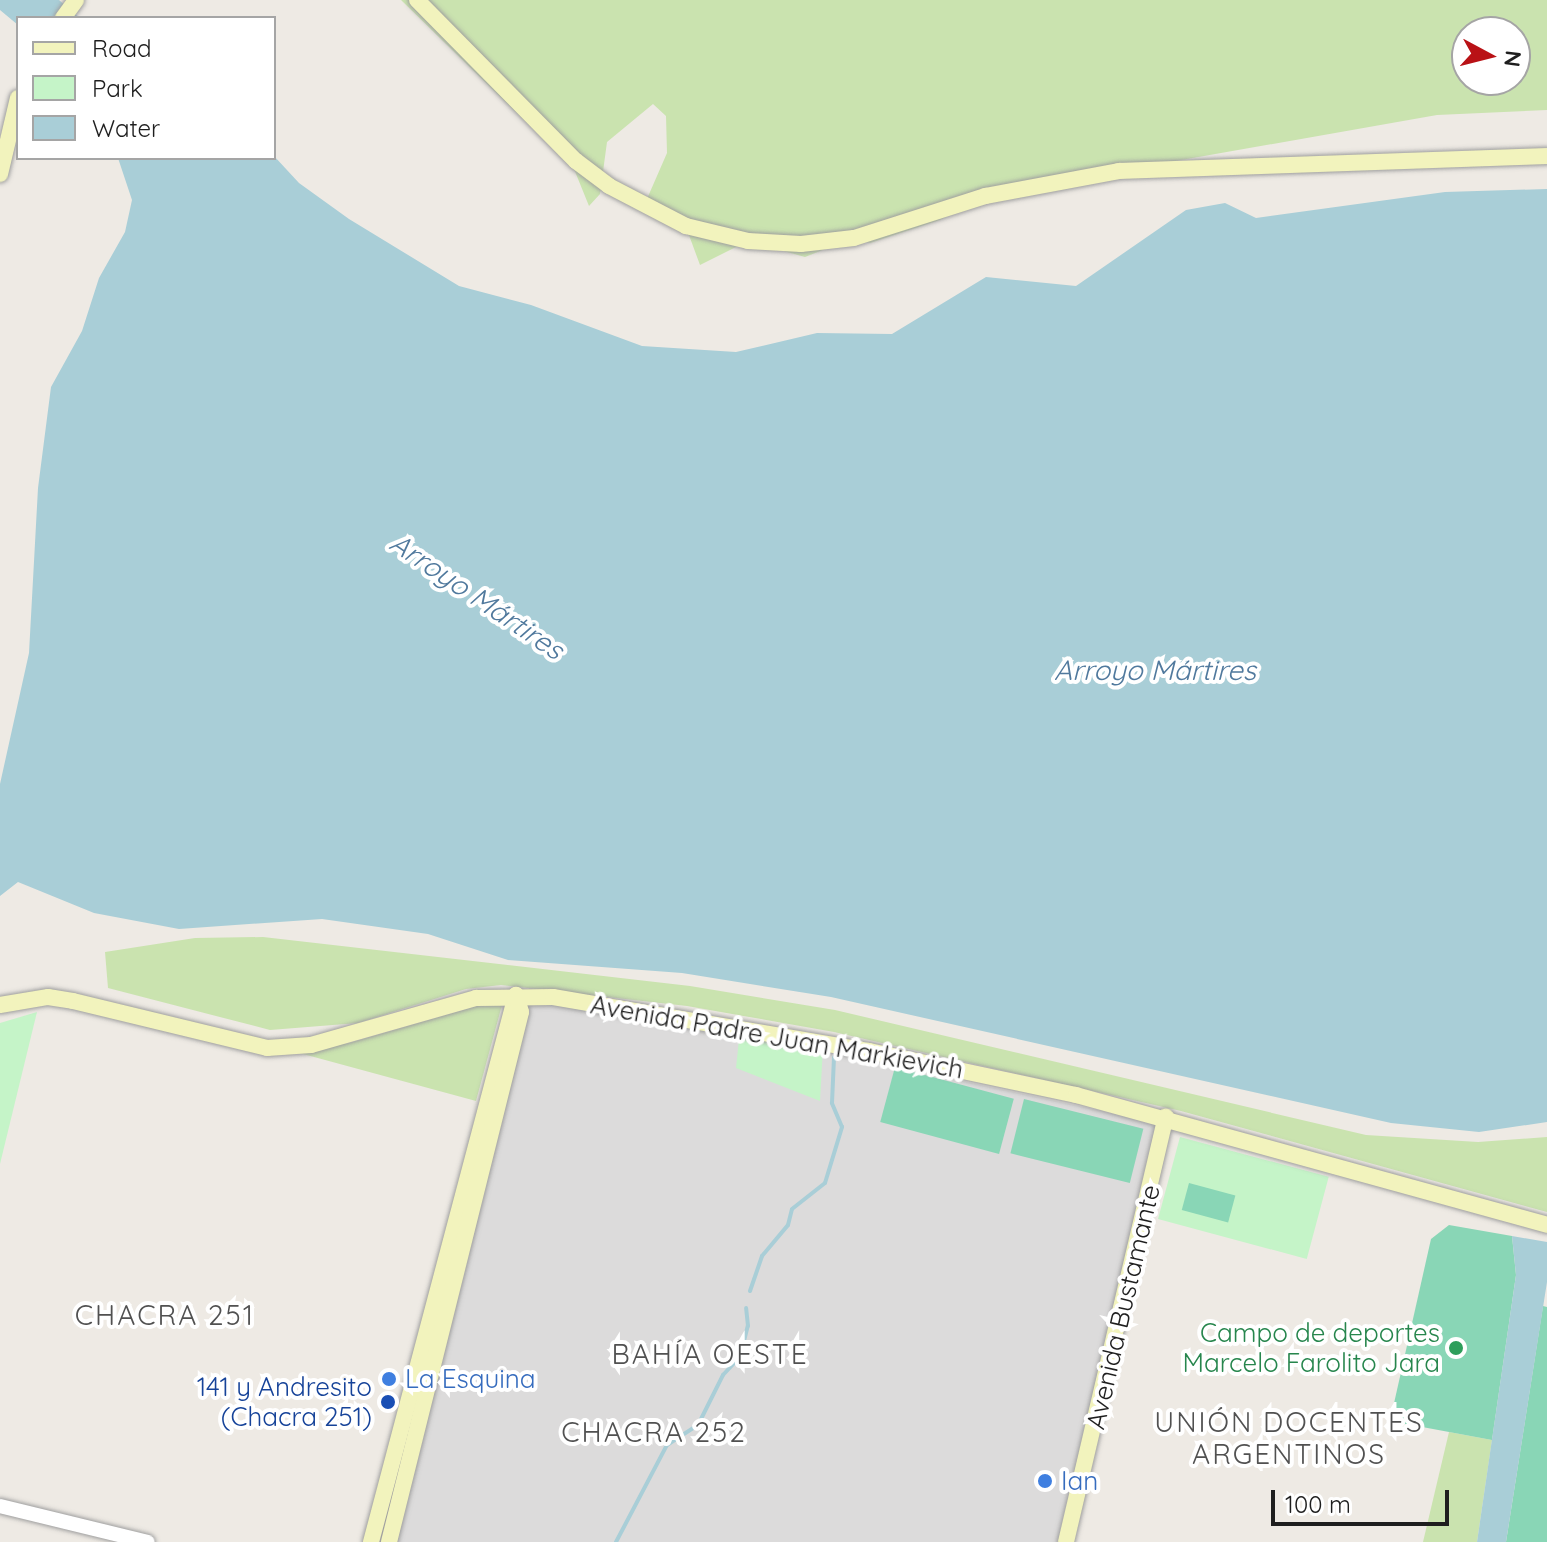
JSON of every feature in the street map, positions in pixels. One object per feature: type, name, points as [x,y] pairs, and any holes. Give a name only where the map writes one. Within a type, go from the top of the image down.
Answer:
[{"type":"main road","points":[[417,0],[576,161],[609,186],[686,226],[748,241],[801,244],[854,238],[986,196],[1119,171],[1547,156]]},
{"type":"main road","points":[[0,174],[16,106]]},
{"type":"main road","points":[[371,1542],[516,995]]},
{"type":"main road","points":[[389,1542],[521,1012],[516,995]]},
{"type":"main road","name":"Avenida Padre Juan Markievich","points":[[0,1005],[48,997],[73,1001],[267,1048],[311,1045],[476,998],[516,995],[869,1051],[1166,1117],[1547,1225]]},
{"type":"main road","name":"Avenida Bustamante","points":[[1066,1542],[1166,1117]]},
{"type":"street","points":[[0,1506],[148,1542]]},
{"type":"shaded area","points":[[529,988],[1172,1126],[1073,1542],[386,1542]]},
{"type":"green space","points":[[401,0],[1547,0],[1547,110],[1437,115],[1119,171],[986,196],[940,220],[870,243],[853,238],[805,257],[748,241],[700,265],[686,227],[643,208],[667,153],[666,116],[653,104],[607,142],[600,194],[589,206],[574,169]]},
{"type":"green space","points":[[263,937],[690,986],[835,1010],[1366,1135],[1478,1142],[1547,1137],[1547,1212],[1181,1111],[834,1032],[687,1006],[501,985],[466,989],[358,1023],[270,1030],[108,988],[105,952],[195,938]]},
{"type":"green space","points":[[480,1005],[502,1005],[476,1101],[292,1051],[349,1043]]},
{"type":"green space","points":[[37,1012],[0,1164],[0,1023]]},
{"type":"green space","points":[[740,1030],[823,1047],[820,1101],[736,1068]]},
{"type":"green space","points":[[895,1067],[1014,1099],[999,1154],[880,1122]]},
{"type":"green space","points":[[1024,1099],[1143,1129],[1130,1183],[1010,1153]]},
{"type":"green space","points":[[1180,1137],[1329,1177],[1307,1259],[1158,1219]]},
{"type":"green space","points":[[1189,1183],[1235,1195],[1228,1222],[1182,1210]]},
{"type":"green space","name":"Campo de deportes Marcelo Farolito Jara","points":[[1449,1225],[1512,1236],[1516,1275],[1492,1440],[1390,1421],[1431,1239]]},
{"type":"green space","points":[[1543,1306],[1547,1307],[1547,1542],[1506,1542]]},
{"type":"green space","points":[[1449,1432],[1492,1440],[1477,1542],[1423,1542]]},
{"type":"water","points":[[0,0],[59,0],[78,16],[16,16],[16,23],[0,10]]},
{"type":"water","name":"Arroyo Mártires","points":[[276,158],[299,183],[349,219],[459,286],[531,305],[642,346],[736,352],[817,333],[892,334],[986,277],[1076,286],[1186,210],[1225,203],[1256,218],[1445,192],[1547,189],[1547,1122],[1479,1132],[1391,1123],[831,997],[682,973],[508,960],[428,934],[322,919],[179,929],[94,913],[18,882],[0,896],[0,784],[29,653],[38,488],[51,387],[82,331],[99,278],[125,232],[132,200],[119,160]]},
{"type":"water","points":[[1512,1236],[1547,1242],[1547,1282],[1506,1542],[1477,1542],[1516,1275]]},
{"type":"waterway","points":[[750,1291],[762,1256],[788,1225],[792,1209],[825,1183],[842,1127],[832,1103],[834,1057]]},
{"type":"waterway","points":[[616,1542],[667,1445],[698,1425],[723,1375],[740,1357],[748,1326],[746,1308]]},
{"type":"place","name":"Campo de deportes Marcelo Farolito Jara","points":[[1456,1348]]},
{"type":"place","name":"La Esquina","points":[[389,1379]]},
{"type":"place","name":"141 y Andresito (Chacra 251)","points":[[388,1402]]},
{"type":"place","name":"Ian","points":[[1045,1481]]},
{"type":"district","name":"CHACRA 251","points":[[165,1315]]},
{"type":"district","name":"BAHÍA OESTE","points":[[710,1354]]},
{"type":"district","name":"CHACRA 252","points":[[654,1432]]},
{"type":"district","name":"UNIÓN DOCENTES ARGENTINOS","points":[[1289,1438]]}]
